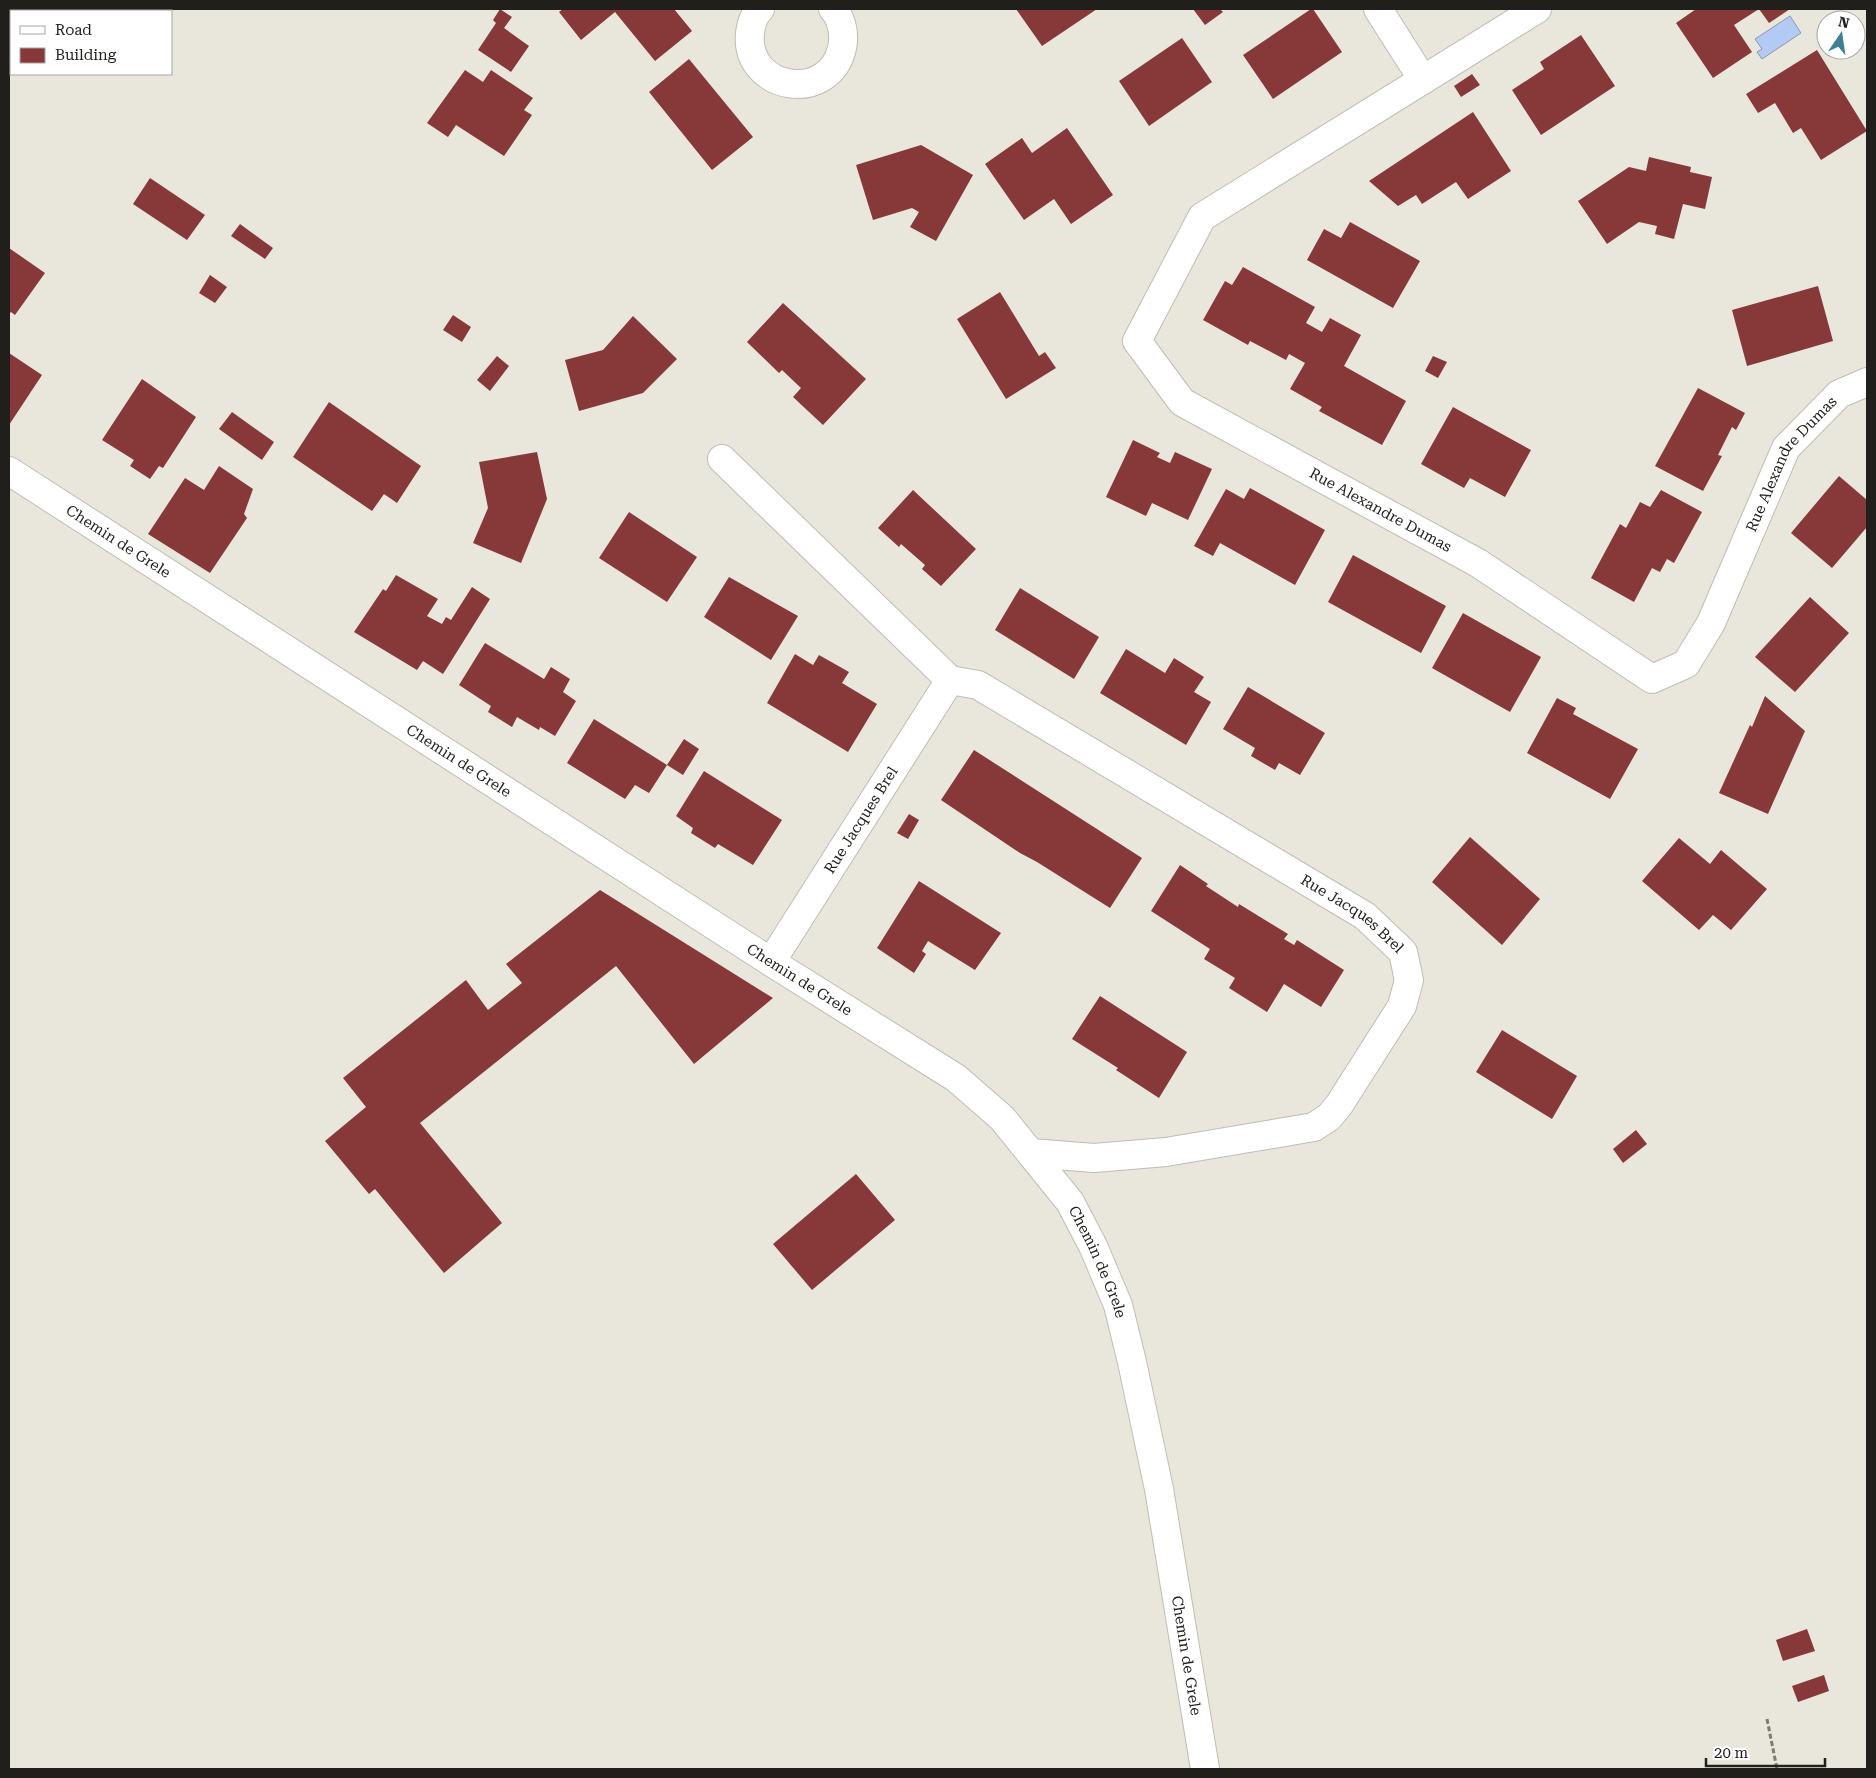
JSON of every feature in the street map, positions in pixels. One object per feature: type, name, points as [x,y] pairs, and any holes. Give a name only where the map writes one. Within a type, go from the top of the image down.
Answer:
[{"type":"street","points":[[760,9],[751,25],[750,41],[753,57],[762,70],[775,80],[790,84],[806,84],[821,78],[832,69],[840,56],[844,41],[842,26],[833,9]]},
{"type":"street","points":[[1378,9],[1423,80]]},
{"type":"street","name":"Rue Alexandre Dumas","points":[[1537,9],[1202,217],[1137,341],[1182,402],[1478,563],[1652,679],[1686,664],[1711,623],[1786,448],[1839,394],[1867,382]]},
{"type":"street","points":[[722,459],[950,680]]},
{"type":"street","name":"Chemin de Grele","points":[[9,471],[771,962],[956,1078],[1002,1118],[1070,1202],[1093,1246],[1118,1306],[1159,1489],[1205,1769]]},
{"type":"street","name":"Rue Jacques Brel","points":[[771,962],[950,680],[978,685],[1365,916],[1403,952],[1409,980],[1402,1006],[1340,1105],[1329,1117],[1314,1127],[1166,1152],[1094,1158],[1031,1153]]},
{"type":"path","points":[[1768,1720],[1777,1769]]},
{"type":"water","points":[[1790,16],[1801,33],[1762,59],[1757,52],[1762,49],[1755,39]]},
{"type":"building","points":[[500,9],[512,17],[504,28],[529,46],[511,72],[478,50],[496,23],[493,20]]},
{"type":"building","points":[[563,9],[674,9],[692,31],[655,61],[615,12],[581,40],[559,12]]},
{"type":"building","points":[[1016,9],[1097,9],[1042,46]]},
{"type":"building","points":[[1193,9],[1220,9],[1223,12],[1205,25]]},
{"type":"building","points":[[1313,9],[1342,52],[1273,99],[1243,55]]},
{"type":"building","points":[[1696,9],[1759,9],[1734,25],[1752,52],[1713,78],[1676,23]]},
{"type":"building","points":[[1759,9],[1790,9],[1769,23]]},
{"type":"building","points":[[1581,35],[1615,86],[1541,135],[1512,90],[1544,69],[1540,62]]},
{"type":"building","points":[[1182,38],[1212,82],[1149,126],[1119,81]]},
{"type":"building","points":[[1816,51],[1816,60],[1823,60],[1867,131],[1821,160],[1801,128],[1793,133],[1775,103],[1758,113],[1746,94]]},
{"type":"building","points":[[689,59],[753,137],[712,170],[649,92]]},
{"type":"building","points":[[465,70],[483,82],[491,70],[533,98],[524,110],[532,115],[504,156],[456,125],[448,137],[427,123]]},
{"type":"building","points":[[1472,74],[1480,85],[1461,97],[1454,86]]},
{"type":"building","points":[[1473,112],[1511,171],[1468,199],[1456,182],[1422,204],[1416,195],[1398,206],[1369,181]]},
{"type":"building","points":[[1067,128],[1113,195],[1071,224],[1054,199],[1024,220],[985,164],[1022,138],[1032,153]]},
{"type":"building","points":[[921,145],[973,175],[936,241],[910,227],[919,212],[912,208],[873,220],[856,165]]},
{"type":"building","points":[[1649,157],[1691,167],[1690,172],[1712,177],[1705,209],[1683,204],[1674,239],[1655,234],[1657,226],[1639,222],[1607,244],[1578,201],[1629,167],[1646,171]]},
{"type":"building","points":[[150,178],[205,215],[187,240],[133,204]]},
{"type":"building","points":[[1350,222],[1420,261],[1393,308],[1307,260],[1324,229],[1341,238]]},
{"type":"building","points":[[240,224],[273,248],[265,259],[231,236]]},
{"type":"building","points":[[9,248],[45,273],[15,315],[11,312],[9,314]]},
{"type":"building","points":[[1243,267],[1315,307],[1306,323],[1322,332],[1330,318],[1361,335],[1344,366],[1406,401],[1382,445],[1319,411],[1322,407],[1290,389],[1305,363],[1289,354],[1286,360],[1250,341],[1248,345],[1203,320],[1225,281],[1232,285]]},
{"type":"building","points":[[210,275],[227,287],[215,303],[199,293]]},
{"type":"building","points":[[1818,286],[1833,341],[1747,366],[1732,310]]},
{"type":"building","points":[[1000,292],[1039,356],[1045,352],[1056,368],[1006,399],[957,319]]},
{"type":"building","points":[[783,303],[866,379],[823,425],[793,397],[801,388],[782,370],[779,373],[747,342]]},
{"type":"building","points":[[453,315],[471,327],[462,342],[443,330]]},
{"type":"building","points":[[633,316],[677,359],[643,393],[579,411],[565,360],[603,350]]},
{"type":"building","points":[[9,353],[42,375],[9,425]]},
{"type":"building","points":[[497,356],[509,366],[490,391],[477,380]]},
{"type":"building","points":[[1433,356],[1447,362],[1438,378],[1425,371]]},
{"type":"building","points":[[142,379],[196,417],[163,468],[159,466],[150,479],[130,466],[134,460],[102,440]]},
{"type":"building","points":[[1698,388],[1745,413],[1736,430],[1732,427],[1718,455],[1722,456],[1703,491],[1655,466]]},
{"type":"building","points":[[329,402],[421,466],[397,503],[384,494],[372,511],[293,457]]},
{"type":"building","points":[[1453,407],[1531,450],[1505,497],[1470,478],[1464,488],[1421,464]]},
{"type":"building","points":[[232,412],[274,442],[262,460],[219,429]]},
{"type":"building","points":[[1133,440],[1160,453],[1157,457],[1170,463],[1175,452],[1212,469],[1188,520],[1152,503],[1146,516],[1106,497]]},
{"type":"building","points":[[537,452],[547,499],[521,563],[473,543],[488,508],[479,462]]},
{"type":"building","points":[[219,466],[253,489],[244,514],[247,518],[210,573],[148,534],[185,478],[204,490]]},
{"type":"building","points":[[1839,476],[1867,500],[1867,527],[1832,568],[1791,533]]},
{"type":"building","points":[[1250,488],[1325,530],[1295,585],[1220,543],[1213,556],[1194,546],[1226,489],[1244,499]]},
{"type":"building","points":[[913,490],[976,549],[941,586],[922,569],[925,565],[901,544],[899,547],[878,528]]},
{"type":"building","points":[[1661,490],[1702,512],[1674,563],[1667,559],[1660,572],[1652,568],[1634,602],[1591,578],[1620,524],[1626,528],[1640,502],[1650,507]]},
{"type":"building","points":[[629,512],[697,557],[667,602],[599,558]]},
{"type":"building","points":[[1353,555],[1446,606],[1421,653],[1328,602]]},
{"type":"building","points":[[396,575],[438,599],[427,616],[442,624],[446,617],[451,620],[472,587],[490,599],[443,674],[423,661],[417,670],[354,632],[383,589],[386,591]]},
{"type":"building","points":[[729,577],[798,616],[771,660],[704,617]]},
{"type":"building","points":[[1020,588],[1099,637],[1074,679],[995,630]]},
{"type":"building","points":[[1810,597],[1849,633],[1795,692],[1755,657]]},
{"type":"building","points":[[1463,613],[1541,657],[1510,712],[1432,668]]},
{"type":"building","points":[[485,643],[544,679],[551,667],[570,679],[563,692],[576,701],[555,736],[540,727],[539,730],[517,717],[512,727],[488,712],[491,706],[459,685]]},
{"type":"building","points":[[1126,649],[1165,673],[1174,658],[1204,677],[1194,692],[1211,702],[1186,745],[1100,693]]},
{"type":"building","points":[[795,654],[813,665],[819,655],[849,672],[842,683],[877,704],[848,752],[767,703]]},
{"type":"building","points":[[1248,687],[1325,733],[1300,775],[1279,763],[1275,770],[1251,756],[1255,748],[1223,729]]},
{"type":"building","points":[[1765,696],[1805,731],[1768,814],[1719,793],[1750,725],[1752,727]]},
{"type":"building","points":[[1557,698],[1576,708],[1573,714],[1638,749],[1610,799],[1527,753]]},
{"type":"building","points":[[594,719],[667,765],[649,793],[635,785],[625,799],[567,763]]},
{"type":"building","points":[[684,739],[699,749],[683,775],[667,765]]},
{"type":"building","points":[[974,750],[1142,858],[1110,908],[1020,853],[941,800]]},
{"type":"building","points":[[704,771],[782,820],[753,865],[718,844],[715,848],[691,833],[693,828],[676,816]]},
{"type":"building","points":[[909,814],[919,820],[908,839],[897,833]]},
{"type":"building","points":[[1470,837],[1540,899],[1502,945],[1432,882]]},
{"type":"building","points":[[1679,838],[1710,864],[1721,850],[1767,889],[1731,930],[1713,915],[1699,930],[1642,881]]},
{"type":"building","points":[[1180,865],[1208,884],[1206,886],[1238,907],[1239,904],[1288,934],[1284,939],[1294,945],[1297,940],[1344,970],[1321,1007],[1284,984],[1267,1012],[1229,988],[1235,978],[1204,959],[1210,949],[1151,911]]},
{"type":"building","points":[[919,881],[1001,933],[975,970],[928,941],[922,951],[926,954],[914,973],[877,948]]},
{"type":"building","points":[[600,890],[773,998],[694,1064],[616,966],[420,1123],[502,1223],[444,1273],[375,1189],[369,1194],[325,1141],[366,1107],[343,1078],[466,980],[488,1010],[522,983],[506,964]]},
{"type":"building","points":[[1100,996],[1187,1052],[1159,1098],[1116,1070],[1118,1068],[1072,1039]]},
{"type":"building","points":[[1502,1030],[1577,1076],[1552,1119],[1476,1072]]},
{"type":"building","points":[[1636,1130],[1647,1144],[1623,1163],[1613,1149]]},
{"type":"building","points":[[856,1174],[895,1220],[812,1290],[773,1244]]},
{"type":"building","points":[[1807,1629],[1815,1651],[1783,1661],[1776,1640]]},
{"type":"building","points":[[1824,1675],[1829,1691],[1798,1702],[1792,1686]]}]
